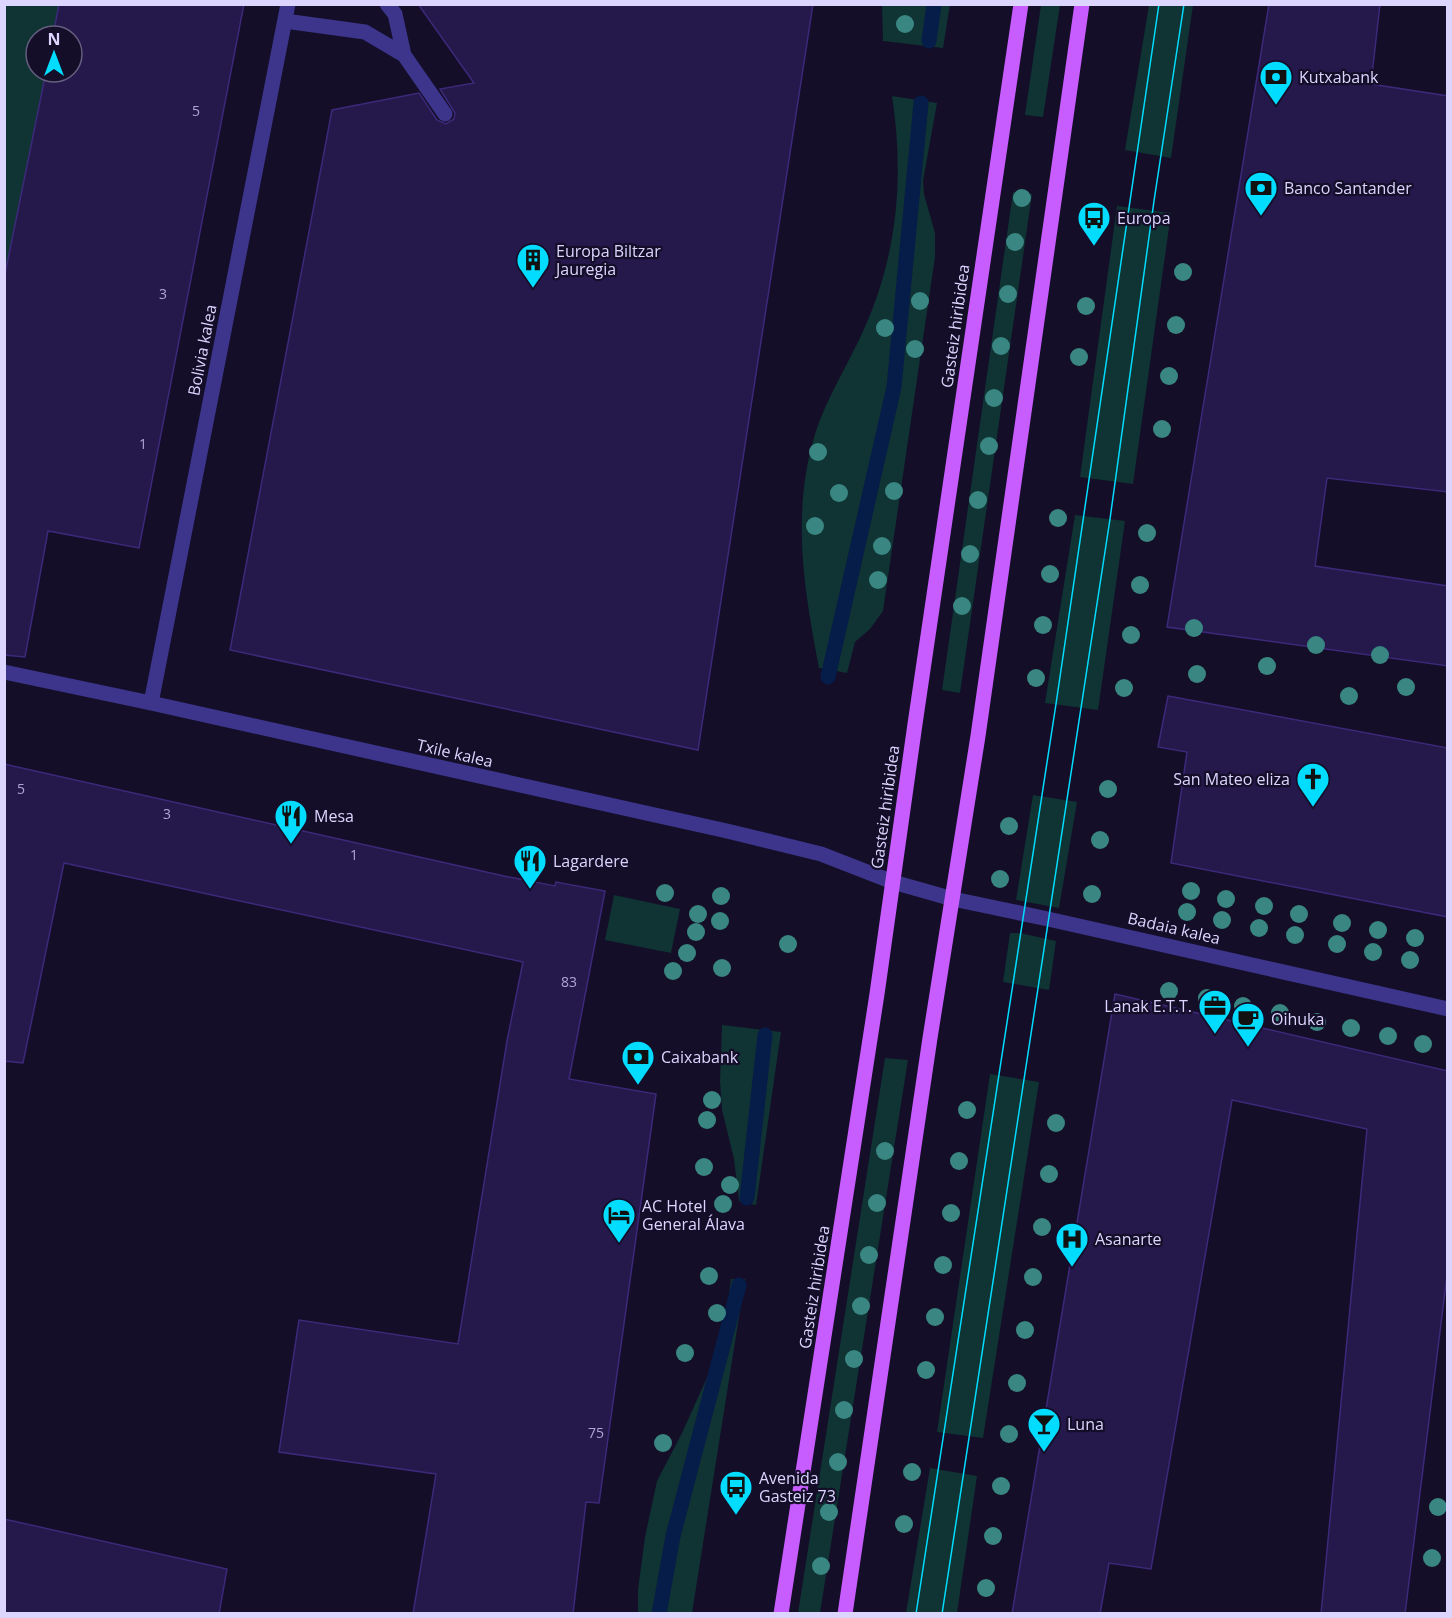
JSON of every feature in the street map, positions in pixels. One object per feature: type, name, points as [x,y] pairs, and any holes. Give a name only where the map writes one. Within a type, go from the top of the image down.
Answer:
[{"type":"main road","name":"Gasteiz hiribidea","points":[[781,1614],[893,882],[1021,4]]},
{"type":"main road","points":[[845,1614],[928,1049],[980,724],[1082,4]]},
{"type":"street","name":"Bolivia kalea","points":[[151,703],[288,4]]},
{"type":"street","points":[[387,4],[395,14],[404,55],[445,114]]},
{"type":"street","points":[[285,21],[365,32],[404,55]]},
{"type":"street","name":"Txile kalea","points":[[4,672],[800,849],[821,854],[893,882]]},
{"type":"street","name":"Badaia kalea","points":[[893,882],[952,899],[1048,918],[1448,1009]]},
{"type":"green space","points":[[4,5],[59,5],[55,24],[24,24],[24,84],[44,84],[5,279]]},
{"type":"green space","points":[[882,5],[950,5],[943,48],[883,41]]},
{"type":"green space","points":[[1041,5],[1060,5],[1043,117],[1025,115]]},
{"type":"green space","points":[[1149,5],[1193,5],[1171,158],[1125,150]]},
{"type":"green space","points":[[892,96],[937,103],[923,181],[924,194],[935,233],[935,257],[883,611],[870,629],[855,642],[847,673],[819,668],[802,551],[803,493],[819,421],[872,310],[890,250],[895,220],[898,159]]},
{"type":"green space","points":[[1013,192],[1032,194],[960,693],[942,690]]},
{"type":"green space","points":[[1117,206],[1171,213],[1133,484],[1080,477]]},
{"type":"green space","points":[[1075,515],[1125,521],[1098,710],[1045,703]]},
{"type":"green space","points":[[1033,795],[1077,802],[1059,908],[1016,900]]},
{"type":"green space","points":[[614,895],[680,909],[671,953],[605,940]]},
{"type":"green space","points":[[1010,933],[1056,941],[1049,990],[1003,982]]},
{"type":"green space","points":[[722,1025],[781,1032],[756,1205],[739,1201],[734,1159],[722,1110],[720,1081]]},
{"type":"green space","points":[[885,1058],[908,1060],[820,1613],[798,1613]]},
{"type":"green space","points":[[990,1074],[1039,1082],[983,1438],[937,1432]]},
{"type":"green space","points":[[731,1279],[745,1279],[692,1613],[638,1613],[638,1590],[645,1537],[657,1481],[682,1433],[714,1362],[726,1318]]},
{"type":"green space","points":[[930,1468],[977,1476],[957,1613],[906,1613]]},
{"type":"building","points":[[59,4],[244,4],[139,548],[48,531],[25,657],[4,655],[4,279],[44,84],[84,84],[84,24],[55,24]]},
{"type":"building","name":"Europa Biltzar Jauregia","points":[[418,4],[813,4],[698,750],[230,650],[332,110],[419,93],[437,120],[446,124],[454,119],[455,113],[440,89],[474,83]]},
{"type":"building","points":[[1269,4],[1380,4],[1371,84],[1448,96],[1448,492],[1327,478],[1315,566],[1448,586],[1448,666],[1167,627]]},
{"type":"building","name":"San Mateo eliza","points":[[1168,696],[1448,748],[1448,917],[1171,863],[1187,752],[1158,747]]},
{"type":"building","points":[[4,764],[504,876],[555,886],[556,882],[605,891],[569,1079],[656,1094],[599,1503],[586,1502],[573,1614],[413,1614],[436,1474],[279,1452],[299,1320],[458,1344],[507,1041],[523,962],[64,863],[23,1063],[4,1061]]},
{"type":"building","points":[[1115,994],[1448,1071],[1448,1267],[1405,1614],[1321,1614],[1367,1129],[1232,1100],[1151,1569],[1109,1563],[1100,1614],[1012,1614]]},
{"type":"building","points":[[4,1519],[227,1569],[219,1614],[4,1614]]},
{"type":"waterway","points":[[929,41],[934,4]]},
{"type":"waterway","points":[[828,677],[894,387],[921,103]]},
{"type":"waterway","points":[[747,1198],[765,1035]]},
{"type":"waterway","points":[[659,1614],[673,1536],[739,1285]]},
{"type":"tram line","points":[[916,1614],[1056,704],[1159,4]]},
{"type":"tram line","points":[[942,1614],[1110,519],[1184,4]]},
{"type":"place","name":"Kutxabank","points":[[1276,106]]},
{"type":"place","name":"Banco Santander","points":[[1261,217]]},
{"type":"place","name":"Europa","points":[[1094,247]]},
{"type":"place","name":"Europa Biltzar Jauregia","points":[[533,289]]},
{"type":"place","name":"San Mateo eliza","points":[[1313,808]]},
{"type":"place","name":"Mesa","points":[[291,845]]},
{"type":"place","name":"Lagardere","points":[[530,890]]},
{"type":"place","name":"Lanak E.T.T.","points":[[1215,1035]]},
{"type":"place","name":"Oihuka","points":[[1248,1048]]},
{"type":"place","name":"Caixabank","points":[[638,1086]]},
{"type":"place","name":"AC Hotel General Álava","points":[[619,1244]]},
{"type":"place","name":"Asanarte","points":[[1072,1268]]},
{"type":"place","name":"Luna","points":[[1044,1453]]},
{"type":"place","name":"Avenida Gasteiz 73","points":[[736,1516]]}]
